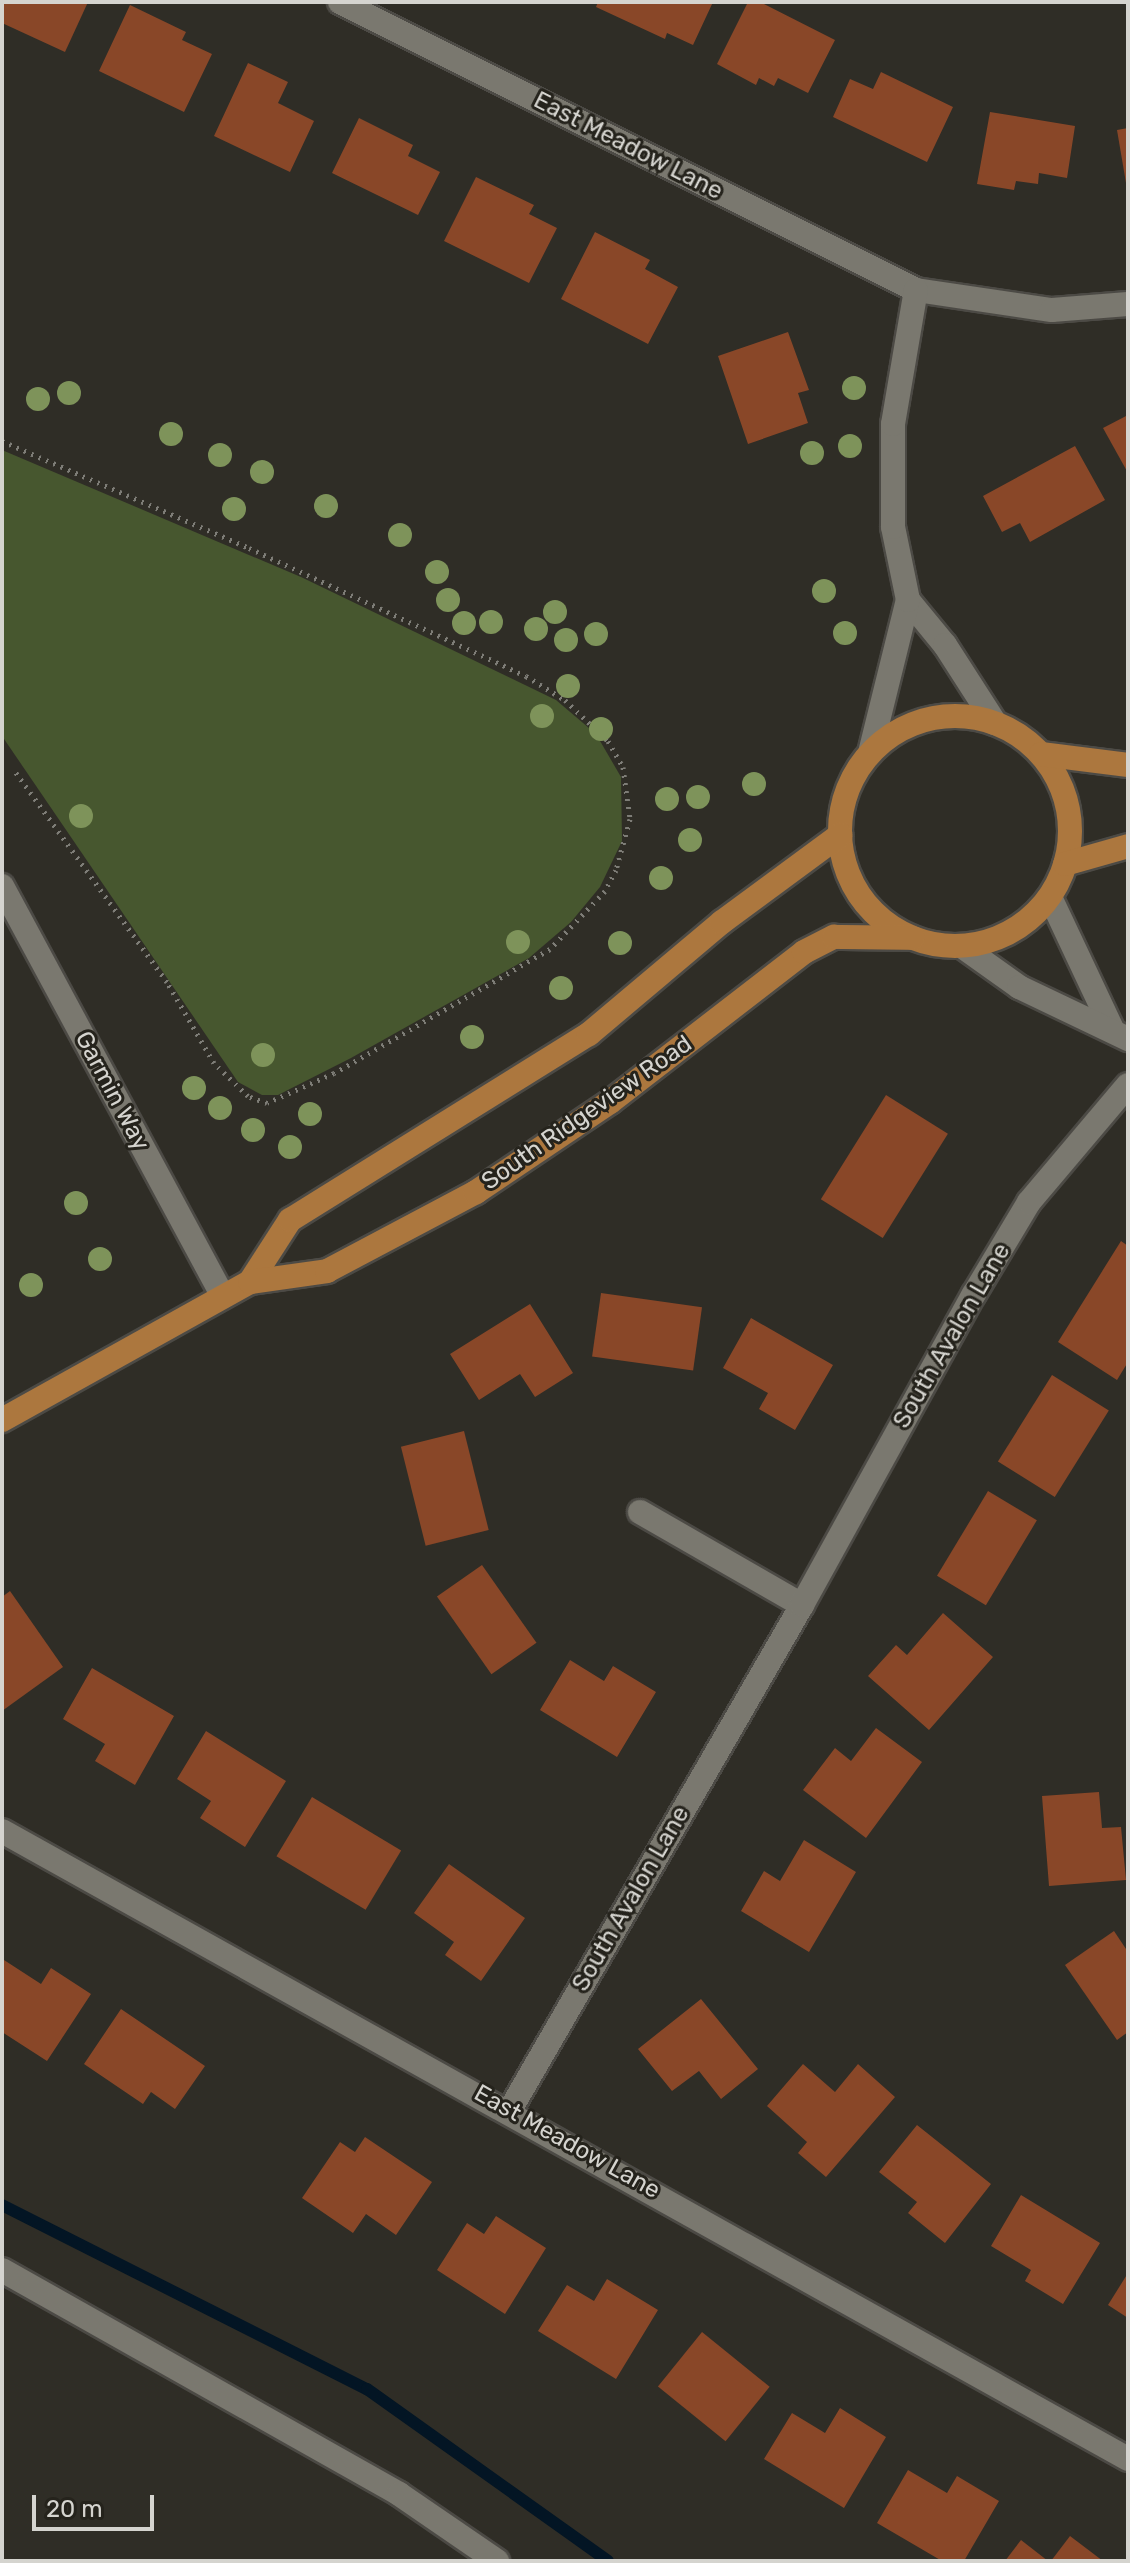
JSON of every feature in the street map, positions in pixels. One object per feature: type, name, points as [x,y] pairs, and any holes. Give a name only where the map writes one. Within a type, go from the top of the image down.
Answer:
[{"type":"main road","points":[[940,716],[995,723],[1041,754],[1062,787],[1068,813],[1065,864],[1050,897],[1029,920],[1003,936],[963,947],[913,938],[884,922],[861,897],[846,867],[840,835],[852,780],[870,753],[912,724],[940,716]]},
{"type":"main road","points":[[1041,754],[1128,765]]},
{"type":"main road","name":"South Ridgeview Road","points":[[250,1282],[290,1220],[589,1034],[722,922],[840,835]]},
{"type":"main road","points":[[1065,864],[1128,846]]},
{"type":"main road","name":"South Ridgeview Road","points":[[2,1420],[250,1282],[327,1271],[476,1192],[610,1102],[804,952],[834,937],[913,938]]},
{"type":"street","name":"East Meadow Lane","points":[[345,3],[916,290],[1052,310],[1128,304]]},
{"type":"street","points":[[870,753],[908,600],[893,527],[893,424],[916,290]]},
{"type":"street","points":[[908,600],[945,645],[995,723]]},
{"type":"street","name":"Garmin Way","points":[[2,886],[223,1296]]},
{"type":"street","points":[[1050,897],[1120,1034]]},
{"type":"street","points":[[963,947],[1019,987],[1120,1034]]},
{"type":"street","name":"South Avalon Lane","points":[[510,2110],[802,1605],[1029,1202],[1128,1085]]},
{"type":"street","points":[[640,1512],[802,1605]]},
{"type":"street","name":"East Meadow Lane","points":[[2,1831],[510,2110],[1128,2459]]},
{"type":"street","points":[[2,2270],[399,2494],[497,2561]]},
{"type":"path","points":[[2,441],[249,548],[539,684],[565,700],[608,741],[623,767],[630,819],[616,870],[605,891],[550,949],[334,1073],[267,1103],[248,1096],[214,1063],[167,982],[15,771]]},
{"type":"green space","points":[[2,450],[301,577],[556,700],[596,734],[621,777],[622,841],[600,887],[571,922],[529,958],[351,1058],[278,1095],[262,1095],[238,1082],[2,736]]},
{"type":"building","points":[[2,2],[88,2],[65,52],[2,23]]},
{"type":"building","points":[[598,2],[713,2],[693,45],[667,33],[665,39],[596,7]]},
{"type":"building","points":[[748,2],[760,2],[835,40],[808,93],[778,78],[774,86],[759,78],[756,85],[717,64]]},
{"type":"building","points":[[130,5],[186,32],[182,40],[212,54],[184,112],[99,71]]},
{"type":"building","points":[[248,63],[288,82],[278,103],[314,121],[290,172],[214,136]]},
{"type":"building","points":[[881,72],[953,107],[927,162],[833,117],[850,79],[873,89]]},
{"type":"building","points":[[990,112],[1075,126],[1067,178],[1039,173],[1038,184],[1016,181],[1014,190],[977,184]]},
{"type":"building","points":[[359,118],[413,145],[408,156],[440,172],[418,215],[332,173]]},
{"type":"building","points":[[1128,128],[1128,183],[1126,183],[1117,130]]},
{"type":"building","points":[[476,177],[534,205],[529,214],[557,228],[529,283],[444,241]]},
{"type":"building","points":[[595,232],[650,260],[645,269],[678,287],[648,344],[561,299]]},
{"type":"building","points":[[788,332],[809,390],[798,393],[808,423],[748,444],[718,356]]},
{"type":"building","points":[[1128,415],[1128,473],[1103,428]]},
{"type":"building","points":[[1075,446],[1105,500],[1030,542],[1020,523],[1002,532],[983,496]]},
{"type":"building","points":[[886,1095],[948,1134],[883,1238],[821,1199]]},
{"type":"building","points":[[1121,1241],[1128,1246],[1128,1362],[1117,1380],[1058,1342]]},
{"type":"building","points":[[601,1293],[702,1307],[693,1371],[592,1356]]},
{"type":"building","points":[[530,1304],[573,1373],[535,1397],[520,1374],[479,1400],[450,1354]]},
{"type":"building","points":[[751,1318],[833,1365],[795,1430],[759,1409],[768,1393],[723,1368]]},
{"type":"building","points":[[1052,1375],[1109,1411],[1055,1497],[998,1462]]},
{"type":"building","points":[[464,1431],[489,1530],[426,1546],[401,1447]]},
{"type":"building","points":[[988,1491],[1037,1520],[986,1605],[937,1576]]},
{"type":"building","points":[[482,1565],[536,1643],[491,1674],[437,1597]]},
{"type":"building","points":[[10,1591],[63,1667],[2,1711],[2,1597]]},
{"type":"building","points":[[943,1613],[993,1657],[929,1730],[868,1676],[896,1645],[907,1655]]},
{"type":"building","points":[[570,1660],[604,1681],[613,1666],[656,1692],[617,1757],[540,1710]]},
{"type":"building","points":[[92,1668],[174,1716],[135,1785],[95,1761],[105,1744],[63,1719]]},
{"type":"building","points":[[876,1728],[922,1762],[866,1838],[803,1790],[835,1748],[851,1761]]},
{"type":"building","points":[[206,1731],[286,1781],[245,1847],[200,1818],[211,1801],[177,1779]]},
{"type":"building","points":[[1099,1792],[1102,1828],[1121,1827],[1126,1880],[1049,1886],[1042,1796]]},
{"type":"building","points":[[312,1797],[401,1851],[366,1910],[276,1856]]},
{"type":"building","points":[[804,1840],[856,1872],[809,1952],[741,1911],[764,1871],[780,1881]]},
{"type":"building","points":[[449,1864],[525,1918],[481,1981],[445,1955],[454,1942],[414,1913]]},
{"type":"building","points":[[1114,1931],[1128,1952],[1128,2032],[1117,2040],[1065,1965]]},
{"type":"building","points":[[4,1960],[41,1984],[51,1968],[91,1994],[47,2061],[2,2032]]},
{"type":"building","points":[[701,1999],[758,2069],[721,2099],[699,2071],[672,2091],[638,2049]]},
{"type":"building","points":[[121,2009],[205,2066],[175,2109],[151,2092],[143,2104],[84,2064]]},
{"type":"building","points":[[803,2064],[835,2092],[858,2064],[895,2097],[826,2177],[798,2153],[807,2142],[767,2106]]},
{"type":"building","points":[[917,2125],[991,2184],[945,2243],[908,2213],[917,2202],[879,2172]]},
{"type":"building","points":[[365,2137],[432,2182],[396,2235],[366,2214],[353,2233],[302,2198],[340,2142],[355,2152]]},
{"type":"building","points":[[1021,2195],[1100,2243],[1063,2304],[1025,2281],[1031,2270],[991,2246]]},
{"type":"building","points":[[496,2216],[546,2248],[505,2314],[437,2270],[467,2223],[484,2234]]},
{"type":"building","points":[[1128,2273],[1128,2318],[1108,2305]]},
{"type":"building","points":[[607,2279],[658,2310],[616,2379],[538,2331],[567,2285],[594,2301]]},
{"type":"building","points":[[702,2332],[770,2387],[726,2441],[658,2386]]},
{"type":"building","points":[[840,2408],[886,2437],[844,2508],[764,2459],[792,2413],[825,2433]]},
{"type":"building","points":[[908,2470],[947,2493],[957,2476],[999,2501],[964,2561],[942,2561],[877,2523]]},
{"type":"building","points":[[1070,2536],[1103,2561],[1051,2561]]},
{"type":"building","points":[[1021,2540],[1048,2561],[1005,2561]]},
{"type":"waterway","points":[[2,2205],[367,2389],[608,2561]]}]
